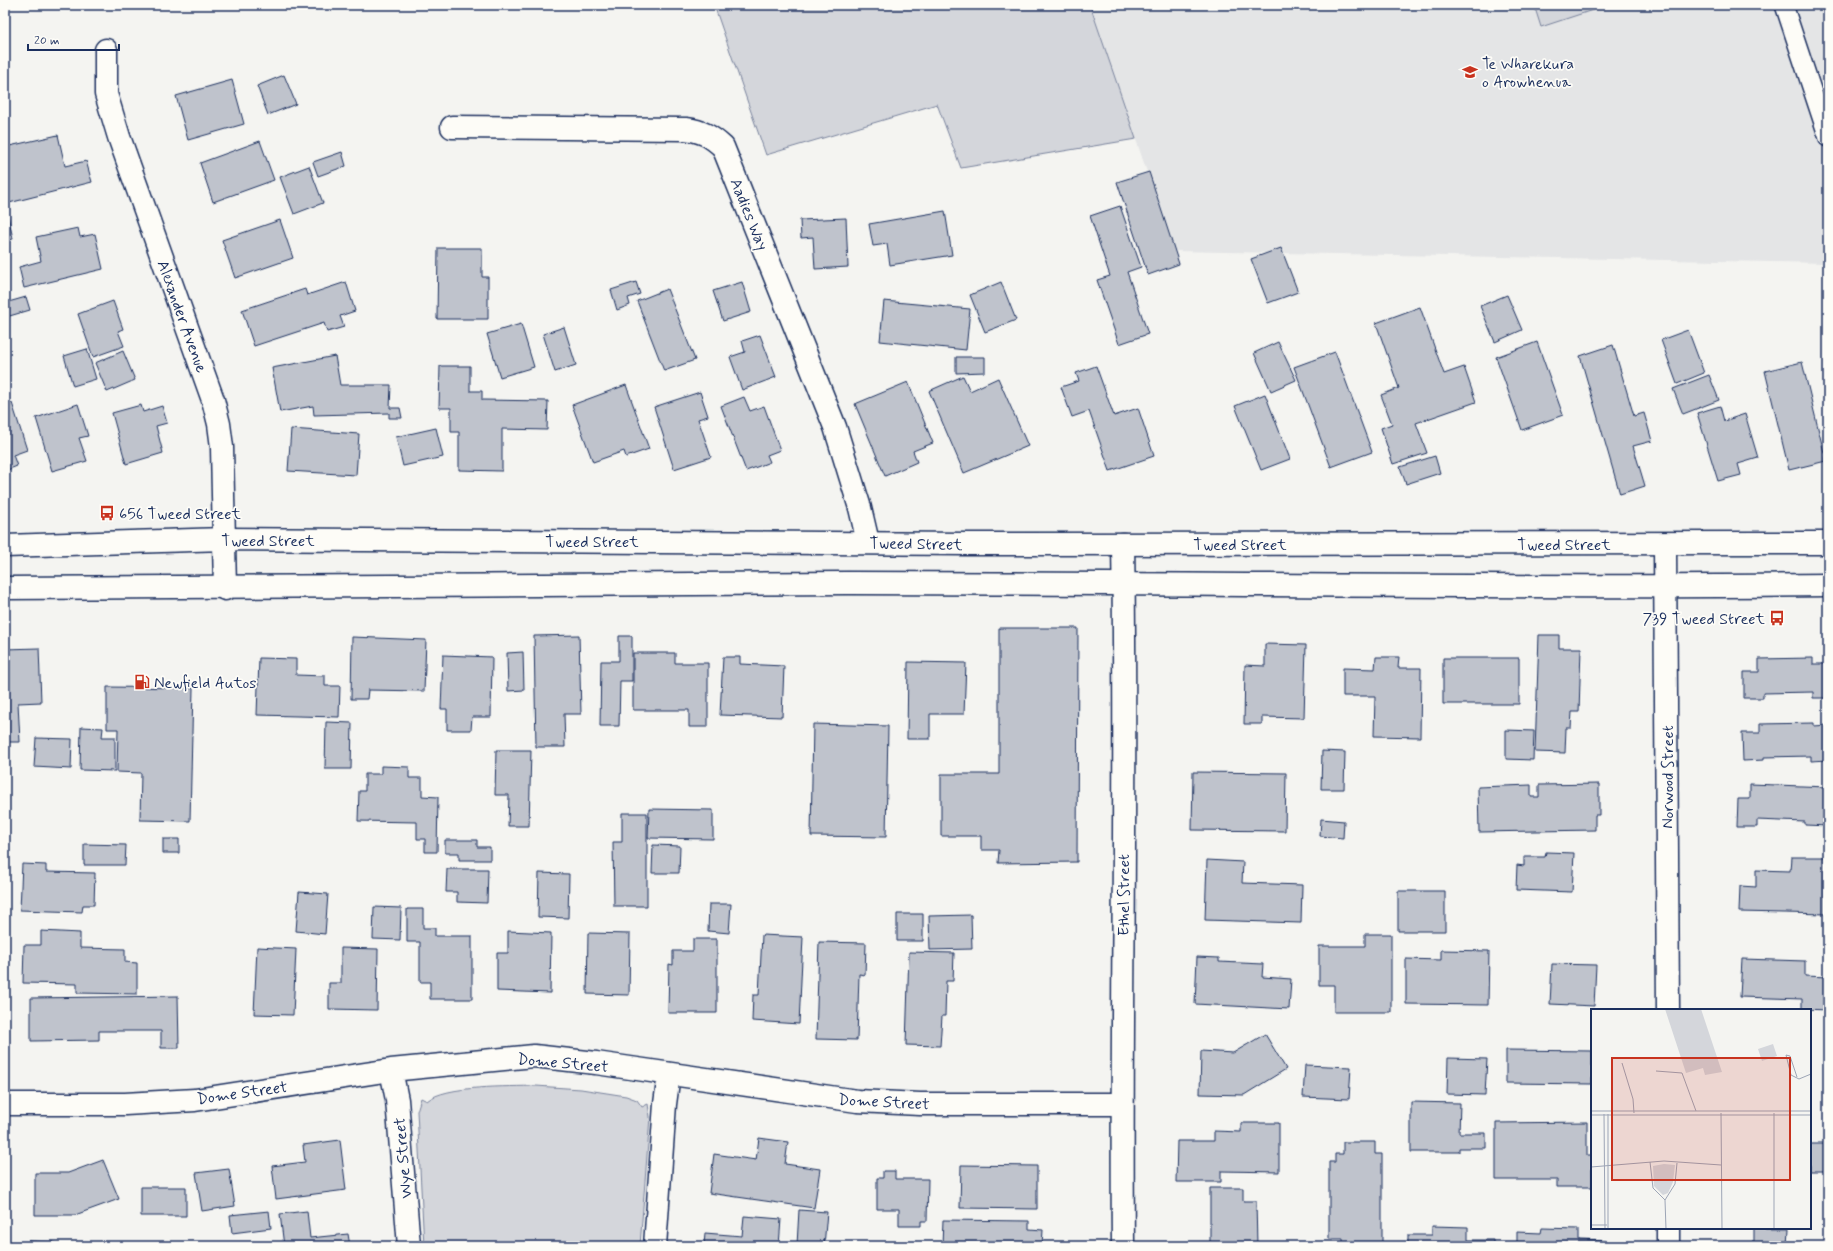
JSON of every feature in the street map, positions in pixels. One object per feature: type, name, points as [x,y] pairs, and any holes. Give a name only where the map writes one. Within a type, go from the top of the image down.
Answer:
[{"type":"street","name":"Alexander Avenue","points":[[106,50],[106,94],[119,137],[213,400],[219,424],[222,447],[225,589]]},
{"type":"street","name":"Aadies Way","points":[[452,127],[686,128],[700,130],[712,136],[723,147],[835,427],[860,508],[868,542]]},
{"type":"street","name":"Tweed Street","points":[[5,546],[224,539],[1123,544],[1828,543]]},
{"type":"street","name":"Ethel Street","points":[[1123,544],[1123,1246]]},
{"type":"street","name":"Norwood Street","points":[[1665,544],[1668,1009]]},
{"type":"street","points":[[5,588],[225,589],[848,583],[1665,587],[1828,585]]},
{"type":"street","name":"Dome Street","points":[[5,1104],[125,1104],[195,1100],[391,1070],[534,1056],[857,1101],[920,1104],[1122,1104]]},
{"type":"street","name":"Wye Street","points":[[391,1070],[397,1100],[409,1246]]},
{"type":"street","points":[[655,1246],[665,1104],[669,1074]]},
{"type":"street","points":[[1668,1229],[1668,1246]]},
{"type":"lane","points":[[1784,5],[1828,138]]},
{"type":"shaded area","points":[[714,5],[1090,5],[1136,139],[961,168],[937,104],[766,155]]},
{"type":"shaded area","name":"Te Wharekura o Arowhenua","points":[[1090,5],[1828,5],[1828,263],[1174,251]]},
{"type":"shaded area","points":[[1534,5],[1608,5],[1541,27]]},
{"type":"shaded area","points":[[536,1086],[581,1089],[626,1096],[637,1100],[642,1107],[648,1104],[650,1117],[640,1246],[424,1246],[417,1111],[421,1098],[427,1101],[448,1092],[463,1089]]},
{"type":"building","points":[[284,75],[296,104],[268,115],[257,86]]},
{"type":"building","points":[[232,80],[244,124],[188,140],[176,96]]},
{"type":"building","points":[[58,135],[65,166],[86,161],[92,182],[5,204],[5,147]]},
{"type":"building","points":[[260,141],[274,180],[213,202],[200,163]]},
{"type":"building","points":[[342,152],[346,166],[318,176],[313,162]]},
{"type":"building","points":[[309,166],[323,203],[294,214],[280,177]]},
{"type":"building","points":[[1149,172],[1179,264],[1148,275],[1117,182]]},
{"type":"building","points":[[1120,206],[1141,267],[1127,272],[1148,334],[1119,344],[1097,280],[1110,276],[1090,216]]},
{"type":"building","points":[[945,211],[952,255],[890,265],[887,244],[873,246],[869,224]]},
{"type":"building","points":[[8,215],[13,239],[5,241],[5,216]]},
{"type":"building","points":[[846,218],[848,267],[815,269],[813,237],[801,238],[800,220]]},
{"type":"building","points":[[280,220],[293,258],[235,278],[222,240]]},
{"type":"building","points":[[78,228],[80,237],[95,234],[103,269],[24,288],[19,267],[41,261],[36,237]]},
{"type":"building","points":[[438,248],[482,248],[482,277],[488,277],[488,319],[437,319]]},
{"type":"building","points":[[1281,248],[1298,292],[1268,303],[1251,259]]},
{"type":"building","points":[[346,282],[355,311],[340,316],[344,327],[327,332],[324,323],[254,346],[242,310],[305,289],[307,295]]},
{"type":"building","points":[[636,282],[640,294],[628,298],[630,305],[617,310],[611,290]]},
{"type":"building","points":[[742,282],[751,312],[723,321],[713,291]]},
{"type":"building","points":[[1001,282],[1016,320],[985,332],[970,295]]},
{"type":"building","points":[[667,289],[695,360],[664,371],[637,301]]},
{"type":"building","points":[[1507,295],[1522,330],[1495,342],[1480,306]]},
{"type":"building","points":[[26,297],[30,310],[6,317],[5,303]]},
{"type":"building","points":[[113,301],[123,329],[118,331],[124,346],[93,357],[78,314]]},
{"type":"building","points":[[884,301],[970,309],[966,350],[880,341]]},
{"type":"building","points":[[1420,307],[1444,374],[1464,367],[1476,402],[1416,423],[1427,453],[1393,464],[1381,428],[1392,424],[1381,395],[1399,388],[1376,323]]},
{"type":"building","points":[[521,324],[534,367],[500,377],[487,334]]},
{"type":"building","points":[[564,327],[576,365],[555,372],[543,334]]},
{"type":"building","points":[[1688,330],[1704,373],[1677,384],[1661,340]]},
{"type":"building","points":[[760,335],[776,377],[742,390],[730,357],[745,352],[742,341]]},
{"type":"building","points":[[1278,342],[1296,380],[1271,391],[1254,353]]},
{"type":"building","points":[[1537,342],[1563,415],[1522,430],[1496,357]]},
{"type":"building","points":[[1613,345],[1634,416],[1644,413],[1652,441],[1633,446],[1645,486],[1620,494],[1580,356]]},
{"type":"building","points":[[87,349],[96,379],[73,386],[64,356]]},
{"type":"building","points":[[123,351],[135,380],[107,392],[95,363]]},
{"type":"building","points":[[1335,352],[1372,452],[1331,467],[1294,367]]},
{"type":"building","points":[[335,356],[340,385],[391,385],[390,408],[400,408],[402,418],[389,418],[389,413],[314,415],[313,406],[280,412],[272,368]]},
{"type":"building","points":[[956,357],[985,357],[985,372],[956,373]]},
{"type":"building","points":[[1802,362],[1826,461],[1789,470],[1765,371]]},
{"type":"building","points":[[440,366],[470,366],[470,391],[482,391],[482,400],[548,401],[547,430],[502,429],[502,471],[459,470],[459,432],[451,432],[451,408],[439,408]]},
{"type":"building","points":[[1096,366],[1114,416],[1138,408],[1154,456],[1110,471],[1089,411],[1072,417],[1061,387],[1079,381],[1076,373]]},
{"type":"building","points":[[1709,375],[1719,400],[1683,414],[1673,389]]},
{"type":"building","points":[[963,376],[970,391],[998,378],[1028,446],[964,473],[929,391]]},
{"type":"building","points":[[908,382],[933,443],[913,451],[917,462],[885,476],[855,404]]},
{"type":"building","points":[[626,385],[649,449],[626,457],[624,451],[593,462],[572,405]]},
{"type":"building","points":[[700,392],[708,416],[698,419],[711,457],[674,469],[654,407]]},
{"type":"building","points":[[1265,394],[1290,459],[1261,470],[1235,406]]},
{"type":"building","points":[[744,397],[750,411],[764,406],[780,450],[767,455],[770,462],[746,471],[721,406]]},
{"type":"building","points":[[12,403],[27,450],[13,455],[17,466],[5,471],[5,406]]},
{"type":"building","points":[[78,404],[88,436],[79,438],[87,461],[52,471],[36,418]]},
{"type":"building","points":[[141,405],[143,412],[162,406],[167,423],[156,426],[163,453],[126,464],[112,413]]},
{"type":"building","points":[[1720,406],[1724,421],[1745,414],[1758,458],[1738,464],[1741,475],[1718,481],[1697,413]]},
{"type":"building","points":[[436,428],[443,457],[403,466],[396,437]]},
{"type":"building","points":[[291,429],[359,434],[356,475],[288,471]]},
{"type":"building","points":[[1435,456],[1440,473],[1406,484],[1400,467]]},
{"type":"building","points":[[999,628],[1078,628],[1077,862],[998,863],[999,850],[981,850],[981,836],[941,836],[941,774],[999,774]]},
{"type":"building","points":[[579,635],[581,714],[564,714],[565,747],[536,747],[534,636]]},
{"type":"building","points":[[1539,635],[1559,635],[1559,648],[1581,648],[1579,712],[1572,712],[1571,728],[1566,728],[1565,753],[1535,752]]},
{"type":"building","points":[[619,636],[632,636],[632,681],[620,681],[619,726],[600,726],[601,661],[619,661]]},
{"type":"building","points":[[352,637],[426,640],[424,691],[368,690],[367,699],[351,699]]},
{"type":"building","points":[[1265,644],[1306,645],[1304,718],[1262,717],[1262,724],[1244,724],[1245,665],[1265,666]]},
{"type":"building","points":[[39,648],[41,702],[18,703],[20,742],[5,742],[5,649]]},
{"type":"building","points":[[523,652],[524,690],[508,691],[507,653]]},
{"type":"building","points":[[633,653],[675,653],[675,663],[708,663],[708,727],[689,727],[689,710],[633,710]]},
{"type":"building","points":[[443,655],[492,657],[491,717],[472,717],[471,730],[447,730],[447,709],[441,709]]},
{"type":"building","points":[[723,657],[740,657],[740,664],[784,666],[782,717],[720,715]]},
{"type":"building","points":[[1376,657],[1399,657],[1398,668],[1421,668],[1420,737],[1374,736],[1375,696],[1343,696],[1343,668],[1375,669]]},
{"type":"building","points":[[259,658],[296,659],[296,675],[325,676],[325,686],[340,686],[339,717],[257,715]]},
{"type":"building","points":[[1443,658],[1519,658],[1519,704],[1443,704]]},
{"type":"building","points":[[1813,658],[1813,664],[1828,664],[1828,698],[1813,698],[1813,692],[1763,693],[1763,698],[1744,698],[1744,672],[1759,672],[1759,659]]},
{"type":"building","points":[[908,662],[966,663],[964,714],[930,714],[930,739],[907,739]]},
{"type":"building","points":[[107,687],[193,688],[190,821],[140,820],[141,773],[117,772],[118,729],[107,729]]},
{"type":"building","points":[[326,722],[352,723],[351,769],[325,769]]},
{"type":"building","points":[[1814,723],[1814,726],[1828,725],[1828,760],[1811,761],[1811,756],[1764,757],[1764,760],[1743,761],[1742,733],[1760,733],[1760,724]]},
{"type":"building","points":[[813,724],[888,726],[886,837],[811,836]]},
{"type":"building","points":[[81,727],[103,728],[102,737],[115,737],[115,771],[80,770]]},
{"type":"building","points":[[1506,730],[1534,731],[1533,760],[1506,759]]},
{"type":"building","points":[[36,738],[72,739],[71,769],[34,767]]},
{"type":"building","points":[[496,750],[531,750],[529,826],[508,826],[509,795],[495,795]]},
{"type":"building","points":[[1322,751],[1345,752],[1344,789],[1321,789]]},
{"type":"building","points":[[381,766],[409,767],[409,778],[422,778],[422,796],[438,797],[437,852],[425,852],[425,839],[417,839],[417,822],[358,821],[359,791],[365,791],[365,774],[381,774]]},
{"type":"building","points":[[1193,772],[1286,773],[1285,831],[1192,830]]},
{"type":"building","points":[[1599,784],[1599,815],[1595,815],[1595,830],[1479,832],[1478,787],[1531,785],[1531,797],[1539,797],[1539,785]]},
{"type":"building","points":[[1750,784],[1828,787],[1828,826],[1805,825],[1805,822],[1757,820],[1757,827],[1737,827],[1738,799],[1750,799]]},
{"type":"building","points":[[649,809],[713,810],[713,839],[648,838]]},
{"type":"building","points":[[622,813],[647,813],[647,906],[614,906],[613,842],[622,842]]},
{"type":"building","points":[[1321,819],[1344,821],[1343,838],[1320,836]]},
{"type":"building","points":[[163,839],[179,839],[179,853],[163,853]]},
{"type":"building","points":[[445,840],[477,840],[477,847],[490,847],[490,860],[459,860],[459,853],[445,853]]},
{"type":"building","points":[[84,844],[126,845],[125,865],[84,865]]},
{"type":"building","points":[[653,845],[680,846],[679,873],[652,873]]},
{"type":"building","points":[[1546,852],[1574,853],[1572,892],[1516,890],[1517,865],[1524,866],[1524,857],[1545,857]]},
{"type":"building","points":[[1791,857],[1827,857],[1828,914],[1739,912],[1740,886],[1756,887],[1756,870],[1790,871]]},
{"type":"building","points":[[1207,860],[1243,862],[1242,883],[1302,885],[1301,923],[1205,920]]},
{"type":"building","points":[[22,864],[46,865],[46,872],[95,873],[94,905],[83,905],[82,912],[20,910]]},
{"type":"building","points":[[447,869],[488,869],[487,903],[457,902],[457,892],[446,892]]},
{"type":"building","points":[[539,873],[569,874],[568,918],[538,917]]},
{"type":"building","points":[[1398,891],[1445,891],[1445,931],[1398,931]]},
{"type":"building","points":[[299,892],[328,894],[325,934],[296,931]]},
{"type":"building","points":[[709,904],[731,904],[729,933],[708,931]]},
{"type":"building","points":[[374,907],[401,908],[400,940],[373,939]]},
{"type":"building","points":[[407,909],[423,909],[423,928],[435,928],[435,936],[472,936],[472,999],[430,999],[430,982],[420,982],[420,942],[407,942]]},
{"type":"building","points":[[897,914],[923,914],[923,941],[897,941]]},
{"type":"building","points":[[971,915],[972,949],[930,950],[929,916]]},
{"type":"building","points":[[41,931],[80,933],[80,948],[125,949],[125,962],[137,963],[137,994],[77,993],[77,984],[23,983],[24,945],[41,945]]},
{"type":"building","points":[[508,931],[551,933],[550,993],[497,991],[497,953],[508,953]]},
{"type":"building","points":[[588,933],[630,934],[629,995],[587,994]]},
{"type":"building","points":[[1365,934],[1391,934],[1391,1012],[1334,1012],[1334,985],[1319,985],[1319,946],[1365,946]]},
{"type":"building","points":[[762,935],[803,937],[799,1024],[752,1021],[753,995],[759,995]]},
{"type":"building","points":[[693,939],[717,939],[717,1013],[668,1013],[669,964],[673,965],[673,951],[693,951]]},
{"type":"building","points":[[819,942],[866,943],[865,975],[859,974],[857,1040],[816,1039]]},
{"type":"building","points":[[257,947],[296,949],[293,1015],[254,1014]]},
{"type":"building","points":[[341,948],[378,949],[377,1010],[329,1009],[329,983],[341,983]]},
{"type":"building","points":[[1441,950],[1489,951],[1488,1005],[1406,1004],[1406,959],[1441,960]]},
{"type":"building","points":[[909,952],[954,953],[953,981],[946,981],[945,1016],[942,1016],[940,1046],[906,1045]]},
{"type":"building","points":[[1197,957],[1219,958],[1219,962],[1263,964],[1262,977],[1291,979],[1289,1009],[1195,1004]]},
{"type":"building","points":[[1742,959],[1805,961],[1805,976],[1828,977],[1828,1010],[1802,1009],[1802,999],[1740,997]]},
{"type":"building","points":[[1552,964],[1596,965],[1594,1006],[1550,1004]]},
{"type":"building","points":[[178,996],[179,1048],[161,1048],[161,1031],[99,1031],[99,1040],[31,1041],[31,998]]},
{"type":"building","points":[[1265,1034],[1286,1069],[1244,1095],[1200,1094],[1201,1051],[1233,1053]]},
{"type":"building","points":[[1506,1050],[1591,1051],[1591,1084],[1506,1083]]},
{"type":"building","points":[[1448,1058],[1487,1059],[1485,1095],[1447,1094]]},
{"type":"building","points":[[1305,1065],[1351,1067],[1349,1099],[1303,1097]]},
{"type":"building","points":[[1411,1102],[1460,1103],[1459,1133],[1486,1133],[1486,1148],[1459,1148],[1459,1152],[1411,1152]]},
{"type":"building","points":[[1587,1122],[1587,1156],[1591,1156],[1591,1187],[1557,1187],[1557,1180],[1496,1180],[1496,1123]]},
{"type":"building","points":[[1241,1123],[1279,1123],[1279,1172],[1221,1171],[1221,1182],[1176,1182],[1177,1141],[1214,1141],[1214,1131],[1241,1132]]},
{"type":"building","points":[[759,1138],[788,1142],[785,1164],[820,1169],[814,1208],[709,1193],[714,1154],[756,1160]]},
{"type":"building","points":[[340,1140],[346,1190],[276,1199],[272,1166],[305,1162],[303,1145]]},
{"type":"building","points":[[1343,1142],[1375,1142],[1375,1154],[1382,1154],[1382,1246],[1343,1246],[1343,1239],[1329,1239],[1329,1162],[1335,1162],[1335,1154],[1343,1154]]},
{"type":"building","points":[[1811,1144],[1828,1144],[1828,1171],[1811,1171]]},
{"type":"building","points":[[103,1160],[119,1199],[75,1215],[35,1215],[35,1173],[68,1173]]},
{"type":"building","points":[[961,1165],[1037,1166],[1037,1209],[960,1208]]},
{"type":"building","points":[[229,1169],[235,1206],[202,1211],[196,1173]]},
{"type":"building","points":[[883,1171],[895,1171],[895,1179],[928,1179],[927,1221],[921,1221],[921,1226],[899,1226],[899,1209],[877,1209],[877,1178],[883,1178]]},
{"type":"building","points":[[141,1187],[186,1187],[186,1216],[141,1216]]},
{"type":"building","points":[[1210,1188],[1243,1188],[1243,1201],[1256,1201],[1257,1245],[1210,1246]]},
{"type":"building","points":[[799,1210],[827,1212],[824,1246],[797,1245]]},
{"type":"building","points":[[269,1211],[271,1228],[232,1233],[230,1215]]},
{"type":"building","points":[[307,1211],[310,1238],[348,1234],[350,1246],[284,1246],[280,1214]]},
{"type":"building","points":[[744,1216],[781,1219],[779,1246],[704,1246],[705,1233],[742,1236]]},
{"type":"building","points":[[943,1220],[1029,1221],[1029,1229],[1043,1230],[1042,1246],[942,1246]]},
{"type":"building","points":[[1432,1226],[1468,1227],[1468,1240],[1493,1240],[1493,1246],[1408,1246],[1408,1235],[1432,1235]]},
{"type":"building","points":[[1542,1228],[1578,1229],[1578,1240],[1606,1241],[1606,1246],[1517,1246],[1517,1232],[1541,1233]]},
{"type":"building","points":[[1754,1229],[1788,1229],[1787,1246],[1754,1246]]},
{"type":"building","points":[[28,1241],[54,1242],[54,1246],[28,1246]]},
{"type":"place","name":"Te Wharekura o Arowhenua","points":[[1470,72]]},
{"type":"place","name":"656 Tweed Street","points":[[107,513]]},
{"type":"place","name":"739 Tweed Street","points":[[1777,618]]},
{"type":"place","name":"Newfield Autos","points":[[142,682]]}]
